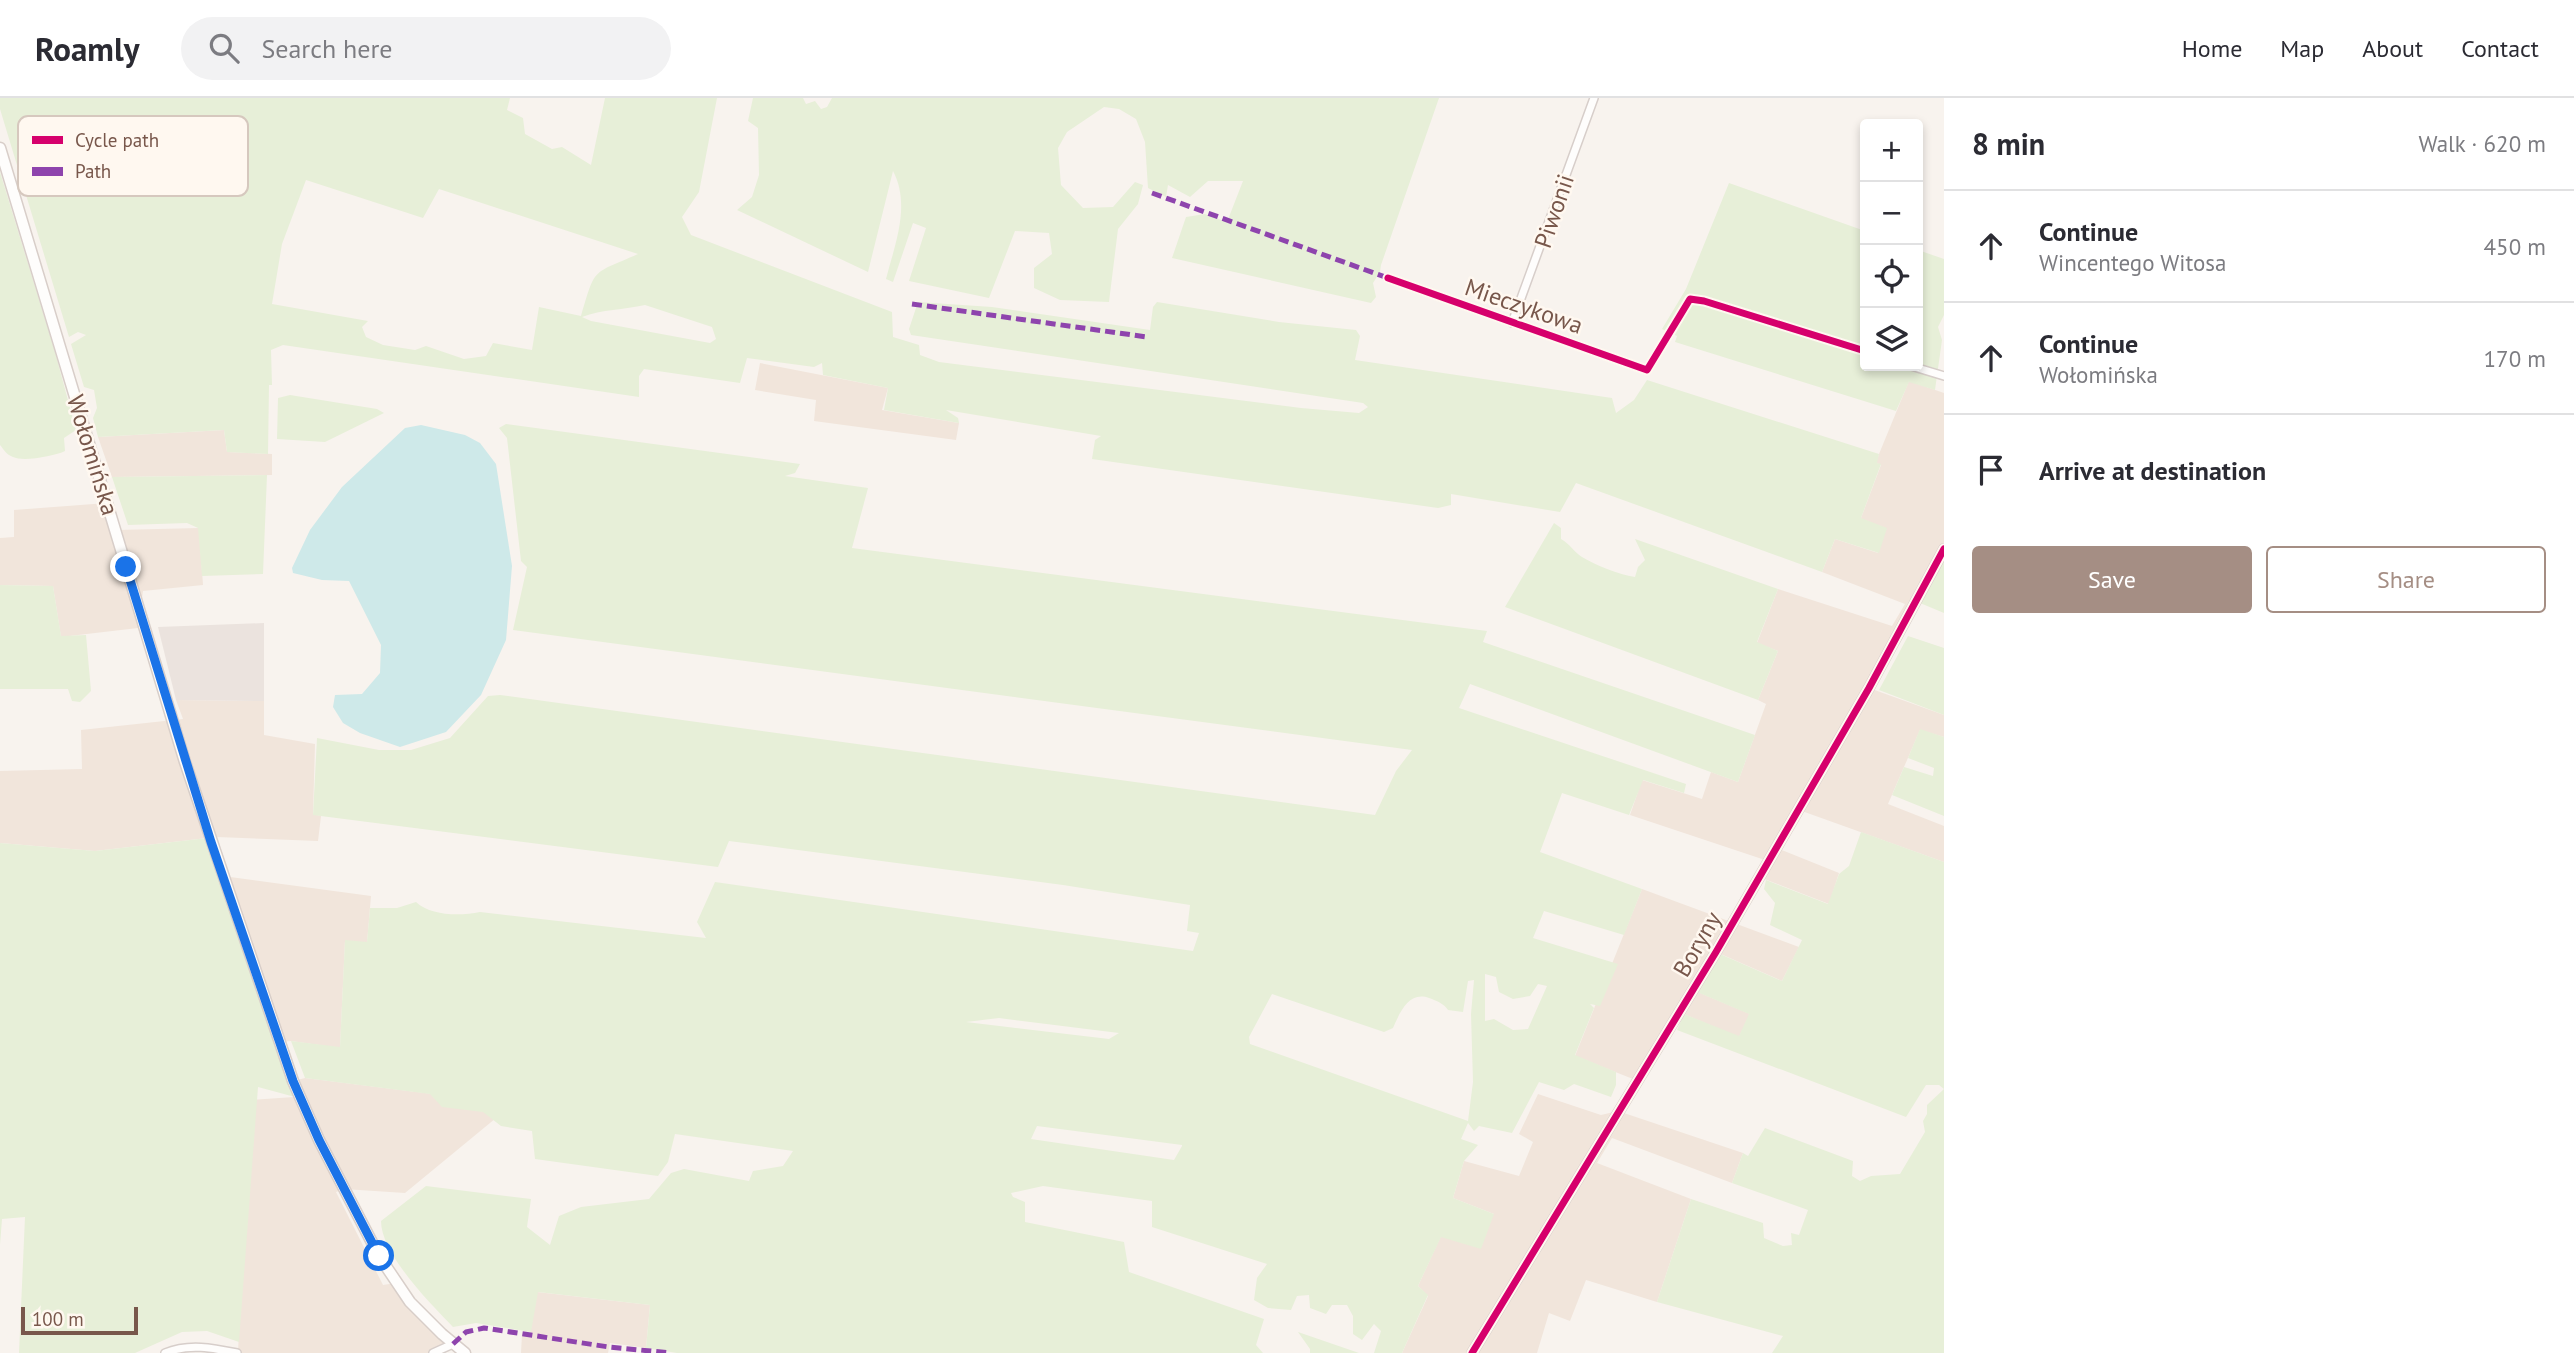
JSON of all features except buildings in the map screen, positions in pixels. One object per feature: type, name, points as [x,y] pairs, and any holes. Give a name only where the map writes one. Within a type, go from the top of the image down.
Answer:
[{"type":"main road","name":"Wołomińska","points":[[0,148],[186,762],[293,1081],[319,1140],[370,1240],[396,1283],[426,1319],[465,1353]]},
{"type":"street","name":"Piwonii","points":[[1512,323],[1594,98]]},
{"type":"street","name":"Mieczykowa","points":[[1388,278],[1647,370],[1690,299],[1860,349]]},
{"type":"street","points":[[1923,370],[1944,376]]},
{"type":"street","name":"Boryny","points":[[1472,1353],[1794,819],[1944,549]]},
{"type":"street","points":[[433,1353],[453,1343]]},
{"type":"street","points":[[165,1353],[191,1347],[209,1347],[237,1353]]},
{"type":"shaded area","points":[[760,363],[888,388],[882,410],[959,423],[956,440],[814,421],[816,400],[755,390]]},
{"type":"shaded area","points":[[1909,381],[1944,393],[1944,549],[1869,688],[1944,715],[1944,737],[1920,730],[1888,804],[1944,826],[1944,862],[1799,810],[1777,848],[1839,873],[1829,904],[1759,877],[1768,861],[1630,815],[1642,780],[1702,799],[1711,772],[1738,782],[1766,704],[1758,700],[1778,651],[1757,643],[1778,589],[1892,626],[1905,604],[1822,572],[1835,539],[1878,553],[1861,518],[1881,465],[1876,463],[1879,454]]},
{"type":"shaded area","points":[[224,430],[227,452],[272,454],[272,475],[112,477],[98,437]]},
{"type":"shaded area","points":[[107,503],[117,530],[199,528],[203,585],[143,591],[138,628],[61,637],[53,586],[0,585],[0,538],[14,537],[14,510]]},
{"type":"shaded area","points":[[264,623],[264,701],[176,700],[158,627]]},
{"type":"shaded area","points":[[176,700],[264,701],[264,735],[315,744],[313,814],[321,816],[318,841],[216,837],[95,851],[0,843],[0,771],[82,769],[81,730],[183,719]]},
{"type":"shaded area","points":[[223,876],[371,896],[367,943],[345,941],[340,1048],[280,1042]]},
{"type":"shaded area","points":[[1642,889],[1799,947],[1782,981],[1716,952],[1693,990],[1750,1014],[1739,1037],[1679,1012],[1638,1081],[1575,1056]]},
{"type":"shaded area","points":[[305,1078],[513,1104],[405,1193],[344,1189],[336,1192],[383,1285],[396,1283],[453,1344],[444,1353],[238,1353],[249,1100],[294,1097],[293,1081]]},
{"type":"shaded area","points":[[1538,1094],[1601,1115],[1618,1111],[1743,1153],[1732,1183],[1612,1138],[1597,1163],[1691,1199],[1657,1302],[1586,1280],[1570,1321],[1549,1313],[1537,1353],[1402,1353],[1428,1296],[1418,1286],[1441,1236],[1494,1214],[1453,1198],[1464,1161],[1519,1176],[1533,1142],[1519,1134]]},
{"type":"shaded area","points":[[537,1292],[650,1305],[646,1348],[610,1343],[608,1353],[521,1353],[522,1334],[530,1335]]},
{"type":"green space","points":[[0,98],[510,98],[507,110],[523,118],[525,134],[552,149],[562,147],[591,165],[605,98],[717,98],[699,192],[682,217],[691,235],[892,312],[893,337],[919,345],[920,355],[939,362],[1301,408],[1359,413],[1368,407],[1363,403],[911,335],[909,329],[918,302],[992,307],[1150,330],[1153,307],[1157,302],[1279,322],[1356,330],[1360,336],[1355,360],[1612,398],[1616,413],[1634,400],[1647,380],[1879,454],[1877,463],[1881,464],[1861,518],[1887,528],[1879,553],[1835,539],[1822,572],[1576,483],[1560,512],[1451,494],[1451,505],[1438,508],[1092,459],[1095,440],[1101,436],[946,410],[958,418],[959,423],[884,410],[888,388],[823,375],[822,363],[814,367],[747,358],[740,383],[644,369],[639,376],[639,397],[283,345],[271,350],[268,454],[227,452],[224,430],[98,437],[93,418],[97,408],[94,390],[84,387],[71,344],[86,335],[78,332],[69,337],[26,196],[248,196],[248,116],[18,116],[18,168],[0,109]],"holes":[[[306,180],[423,218],[439,189],[638,254],[598,274],[593,280],[581,316],[539,307],[532,350],[493,343],[486,356],[464,359],[426,346],[415,350],[383,345],[366,337],[362,327],[368,321],[272,304],[282,244]],[[645,305],[712,327],[716,339],[710,343],[591,321],[582,317],[597,312]]]},
{"type":"green space","points":[[753,98],[803,98],[806,104],[815,101],[821,109],[827,107],[832,98],[1439,98],[1380,272],[1373,283],[1376,297],[1371,303],[1172,258],[1186,217],[1205,214],[1227,222],[1243,181],[1208,181],[1190,197],[1168,185],[1166,197],[1148,188],[1145,142],[1136,119],[1119,109],[1104,107],[1067,132],[1058,148],[1061,185],[1083,208],[1113,207],[1135,182],[1143,185],[1138,204],[1118,229],[1109,302],[1060,300],[1034,288],[1034,268],[1052,254],[1049,233],[1015,231],[989,298],[909,281],[926,228],[913,223],[893,282],[886,279],[900,225],[901,197],[893,171],[868,272],[737,210],[752,197],[759,175],[758,128],[748,121]]},
{"type":"green space","points":[[0,172],[76,430],[64,438],[65,451],[39,458],[13,457],[0,445]]},
{"type":"green space","points":[[1729,183],[1860,229],[1860,371],[1923,371],[1923,252],[1944,259],[1944,315],[1938,327],[1942,340],[1935,390],[1909,382],[1896,411],[1675,342],[1677,336],[1662,329],[1686,289]]},
{"type":"green space","points":[[290,395],[377,409],[384,413],[325,442],[277,439],[278,398]]},
{"type":"green space","points":[[506,424],[800,464],[795,473],[785,476],[868,488],[852,548],[1487,631],[1483,642],[1755,735],[1738,782],[1470,684],[1459,708],[1686,784],[1684,793],[1643,780],[1629,815],[1562,793],[1540,852],[1642,889],[1624,935],[1544,911],[1533,938],[1618,964],[1600,1006],[1590,1004],[1594,1008],[1575,1055],[1616,1072],[1616,1085],[1611,1097],[1574,1084],[1564,1090],[1539,1082],[1512,1133],[1479,1126],[1474,1131],[1468,1123],[1461,1139],[1478,1145],[1464,1161],[1453,1198],[1494,1214],[1481,1249],[1441,1237],[1418,1286],[1428,1295],[1402,1353],[1374,1353],[1381,1331],[1374,1324],[1362,1340],[1353,1334],[1353,1316],[1347,1305],[1332,1305],[1326,1314],[1310,1308],[1309,1295],[1297,1296],[1291,1310],[1268,1308],[1254,1300],[1257,1278],[1267,1264],[1152,1227],[1152,1201],[1043,1186],[1011,1193],[1013,1197],[1025,1202],[1025,1222],[1124,1242],[1129,1272],[1264,1319],[1256,1345],[1263,1353],[677,1353],[646,1348],[650,1305],[538,1292],[531,1332],[476,1323],[453,1327],[408,1277],[383,1234],[381,1221],[426,1186],[531,1199],[527,1227],[550,1245],[559,1216],[581,1207],[649,1199],[671,1173],[684,1169],[749,1181],[753,1171],[783,1166],[793,1151],[675,1134],[668,1162],[658,1176],[535,1159],[532,1131],[501,1126],[483,1112],[442,1107],[430,1094],[305,1078],[291,1041],[340,1047],[345,940],[367,942],[370,908],[397,908],[416,902],[422,907],[446,914],[480,912],[706,938],[697,922],[715,882],[1193,951],[1199,933],[1187,931],[1190,905],[1063,885],[729,841],[718,867],[313,815],[317,738],[379,750],[411,750],[450,738],[488,696],[500,695],[1375,815],[1396,771],[1412,750],[513,630],[527,567],[521,561],[507,438],[499,428]],"holes":[[[1485,974],[1496,977],[1499,992],[1513,999],[1530,996],[1538,984],[1547,986],[1528,1029],[1513,1030],[1494,1019],[1485,1021]],[[1474,980],[1471,1014],[1473,1082],[1468,1121],[1250,1044],[1249,1037],[1272,994],[1384,1032],[1393,1028],[1406,1004],[1416,997],[1429,998],[1448,1010],[1463,1012],[1468,981]],[[999,1018],[1119,1033],[1109,1039],[966,1022]],[[1037,1126],[1182,1146],[1174,1160],[1031,1139]]]},
{"type":"green space","points":[[267,475],[263,574],[202,576],[198,528],[187,523],[128,525],[112,477]]},
{"type":"green space","points":[[1554,523],[1561,528],[1561,539],[1579,555],[1622,574],[1635,577],[1638,567],[1645,560],[1635,539],[1778,589],[1757,642],[1778,651],[1758,700],[1505,607]]},
{"type":"green space","points":[[1944,559],[1944,613],[1920,603]]},
{"type":"green space","points":[[0,585],[53,586],[61,636],[86,635],[91,691],[80,702],[72,701],[68,689],[0,689]]},
{"type":"green space","points":[[1908,636],[1944,648],[1944,715],[1879,690]]},
{"type":"green space","points":[[1920,729],[1944,737],[1944,816],[1892,795],[1904,767],[1933,776],[1934,768],[1908,758]]},
{"type":"green space","points":[[1861,832],[1944,862],[1944,1089],[1939,1085],[1926,1085],[1906,1117],[1677,1030],[1684,1014],[1739,1036],[1749,1014],[1697,992],[1720,954],[1782,981],[1802,940],[1770,925],[1775,903],[1764,889],[1766,880],[1828,904],[1839,874],[1849,866]]},
{"type":"green space","points":[[216,837],[260,969],[295,1097],[258,1087],[239,1342],[207,1331],[182,1332],[135,1353],[19,1353],[25,1217],[2,1219],[0,1245],[0,843],[95,851]]},
{"type":"green space","points":[[1944,1089],[1944,1353],[1772,1353],[1783,1336],[1657,1302],[1691,1199],[1763,1223],[1764,1238],[1783,1246],[1792,1245],[1791,1233],[1799,1235],[1808,1210],[1732,1183],[1743,1153],[1748,1156],[1765,1128],[1853,1161],[1852,1176],[1860,1181],[1871,1176],[1900,1174],[1925,1132],[1923,1121],[1927,1114],[1927,1105]]},
{"type":"green space","points":[[1298,1332],[1359,1353],[1310,1353]]},
{"type":"water","points":[[421,425],[465,435],[480,443],[496,464],[512,566],[506,640],[481,695],[446,732],[400,747],[360,733],[343,723],[333,707],[335,695],[362,694],[380,673],[381,645],[349,581],[322,580],[293,573],[292,568],[310,530],[342,487],[405,428]]},
{"type":"marked path","points":[[1152,193],[1388,278]]},
{"type":"marked path","points":[[912,304],[1147,337]]},
{"type":"marked path","points":[[453,1344],[466,1332],[484,1328],[609,1347],[671,1353]]},
{"type":"cycle path","points":[[1388,278],[1647,370],[1690,299],[1860,349]]},
{"type":"cycle path","points":[[1472,1353],[1716,952],[1869,688],[1944,549]]},
{"type":"route","points":[[126,567],[211,842],[293,1081],[319,1140],[379,1256]]}]
